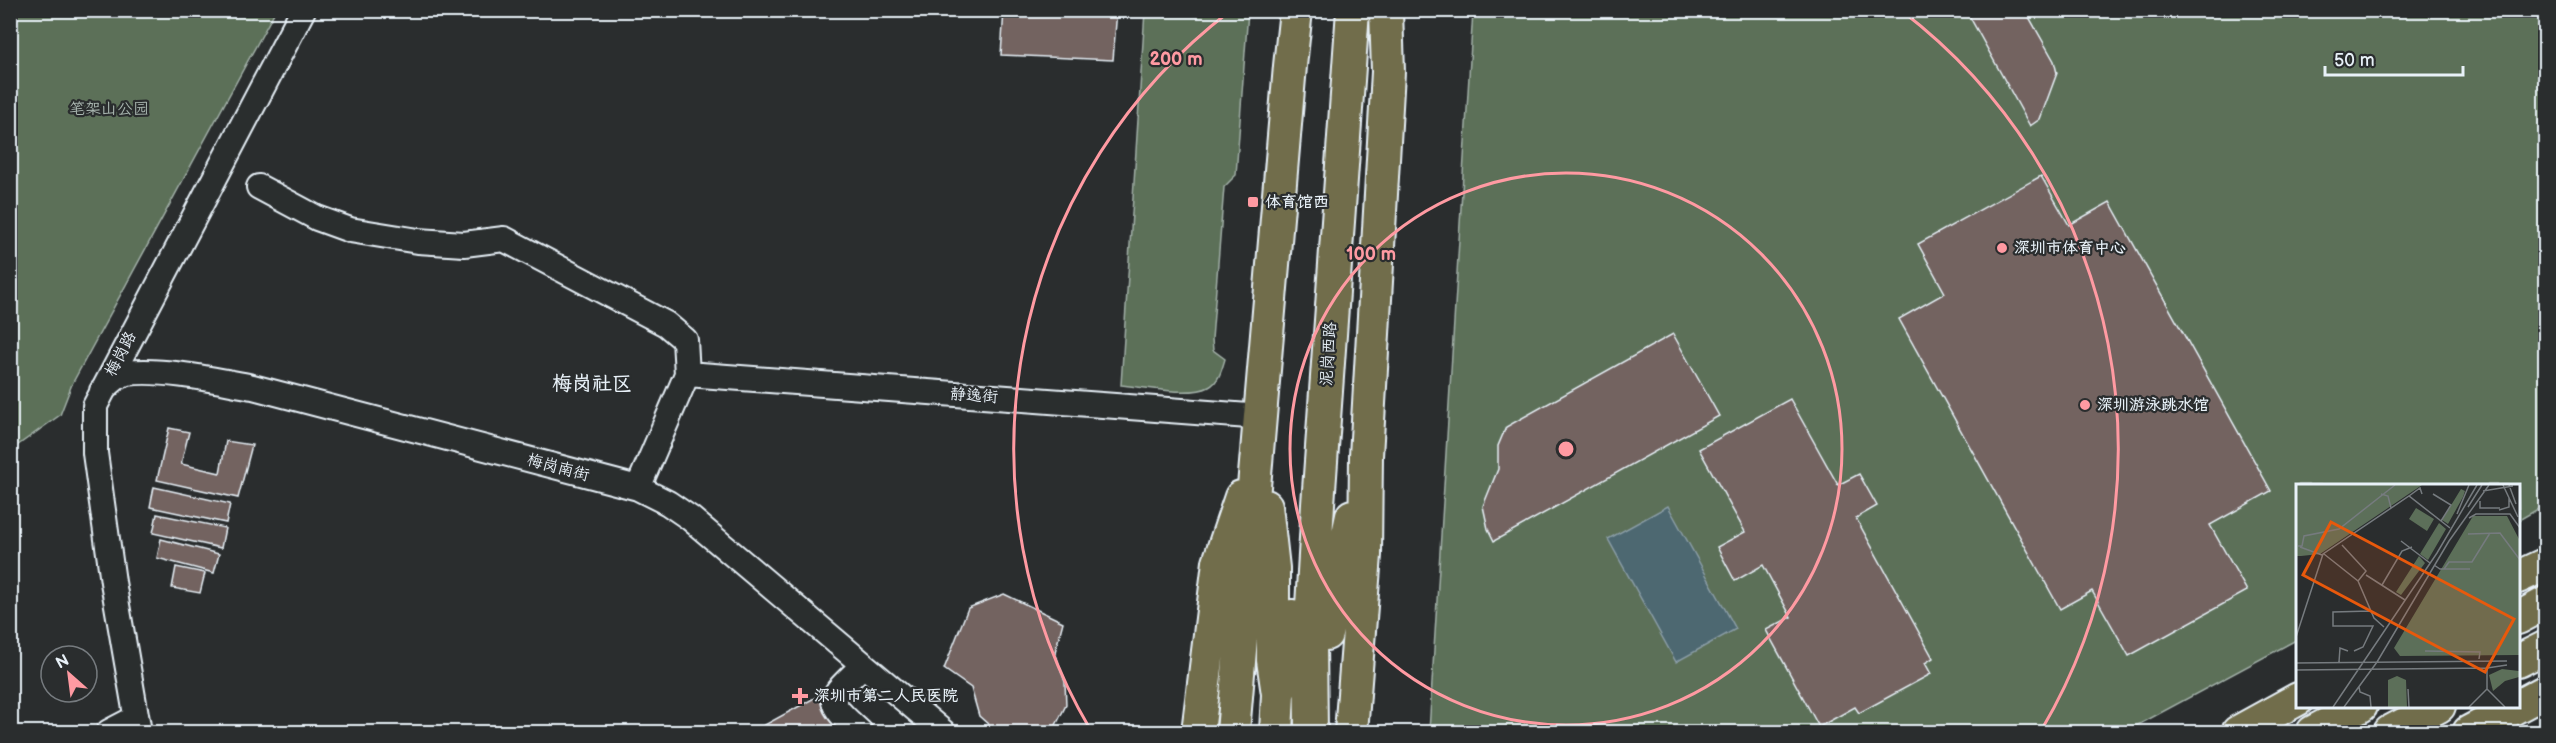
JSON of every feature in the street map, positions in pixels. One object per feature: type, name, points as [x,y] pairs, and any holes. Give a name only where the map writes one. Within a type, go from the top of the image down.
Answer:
[{"type":"main road","name":"泥岗西路","points":[[1233,732],[1243,594],[1261,431],[1296,10]]},
{"type":"main road","name":"泥岗西路","points":[[1278,694],[1288,661],[1303,487],[1334,10]]},
{"type":"main road","name":"泥岗西路","points":[[1311,732],[1310,640],[1317,516],[1353,10]]},
{"type":"main road","name":"泥岗西路","points":[[1351,732],[1365,555],[1366,456],[1388,72],[1386,10]]},
{"type":"main road","name":"泥岗西路","points":[[1261,431],[1272,568],[1274,660],[1278,694],[1276,732]]},
{"type":"main road","points":[[1198,732],[1219,562],[1261,431]]},
{"type":"main road","name":"泥岗西路","points":[[1312,698],[1366,456]]},
{"type":"main road","points":[[2520,576],[2546,564]]},
{"type":"main road","points":[[2520,661],[2546,646]]},
{"type":"main road","points":[[2520,705],[2546,691]]},
{"type":"main road","points":[[2238,732],[2296,700]]},
{"type":"main road","points":[[2313,732],[2357,707]]},
{"type":"main road","points":[[2390,732],[2435,707]]},
{"type":"main road","points":[[2469,732],[2516,707]]},
{"type":"street","name":"梅岗路","points":[[137,725],[95,453],[93,416],[102,391],[303,10]]},
{"type":"street","points":[[259,187],[317,218],[350,230],[418,241],[464,244],[504,239],[666,324],[685,340],[687,374],[638,488]]},
{"type":"street","name":"梅岗南街","points":[[102,391],[115,378],[127,373],[191,377],[252,387],[638,488],[668,503],[690,518],[943,732]]},
{"type":"street","name":"静逸街","points":[[687,374],[1261,431]]},
{"type":"street","points":[[860,732],[836,711],[832,703],[833,695],[863,665]]},
{"type":"street","points":[[109,732],[137,725]]},
{"type":"green space","name":"笔架山公园","points":[[11,10],[275,11],[72,384],[60,415],[11,450]]},
{"type":"green space","points":[[1145,11],[1248,11],[1236,175],[1224,187],[1212,339],[1213,350],[1225,359],[1215,382],[1201,390],[1179,391],[1121,385]]},
{"type":"green space","name":"深圳市体育中心","points":[[1473,11],[2545,11],[2545,505],[2520,519],[2520,484],[2296,484],[2296,640],[2125,732],[1429,732]]},
{"type":"water","points":[[1668,506],[1736,629],[1676,662],[1608,539]]},
{"type":"building","points":[[1004,10],[1117,10],[1113,60],[1001,55]]},
{"type":"building","points":[[1966,10],[2025,10],[2054,61],[2057,73],[2040,119],[2030,126]]},
{"type":"building","name":"深圳游泳跳水馆","points":[[2041,176],[2069,225],[2110,202],[2271,491],[2210,525],[2247,591],[2129,656],[2092,591],[2060,609],[1899,319],[1945,293],[1918,244]]},
{"type":"building","points":[[1673,334],[1719,416],[1494,541],[1488,529],[1483,506],[1498,469],[1498,446],[1506,427]]},
{"type":"building","points":[[1790,399],[1838,485],[1859,474],[1877,506],[1856,518],[1933,658],[1925,663],[1931,674],[1859,713],[1855,707],[1819,727],[1766,630],[1791,617],[1763,565],[1735,581],[1717,547],[1745,532],[1699,449]]},
{"type":"building","points":[[169,428],[189,432],[181,464],[220,473],[226,441],[252,445],[238,498],[157,480]]},
{"type":"building","points":[[154,487],[230,504],[226,523],[150,507]]},
{"type":"building","points":[[157,514],[225,528],[221,548],[153,533]]},
{"type":"building","points":[[161,539],[219,554],[214,573],[157,558]]},
{"type":"building","points":[[176,567],[205,573],[200,593],[172,588]]},
{"type":"building","points":[[1004,594],[1063,622],[1055,652],[1065,682],[1066,705],[1056,725],[1048,732],[997,732],[979,716],[971,688],[944,669],[968,608]]},
{"type":"building","points":[[818,696],[838,732],[752,732]]},
{"type":"place","name":"体育馆西","points":[[1253,202]]},
{"type":"place","name":"深圳市体育中心","points":[[2002,248]]},
{"type":"place","name":"深圳游泳跳水馆","points":[[2085,405]]},
{"type":"place","name":"深圳市第二人民医院","points":[[800,696]]},
{"type":"district","name":"梅岗社区","points":[[592,384]]}]
